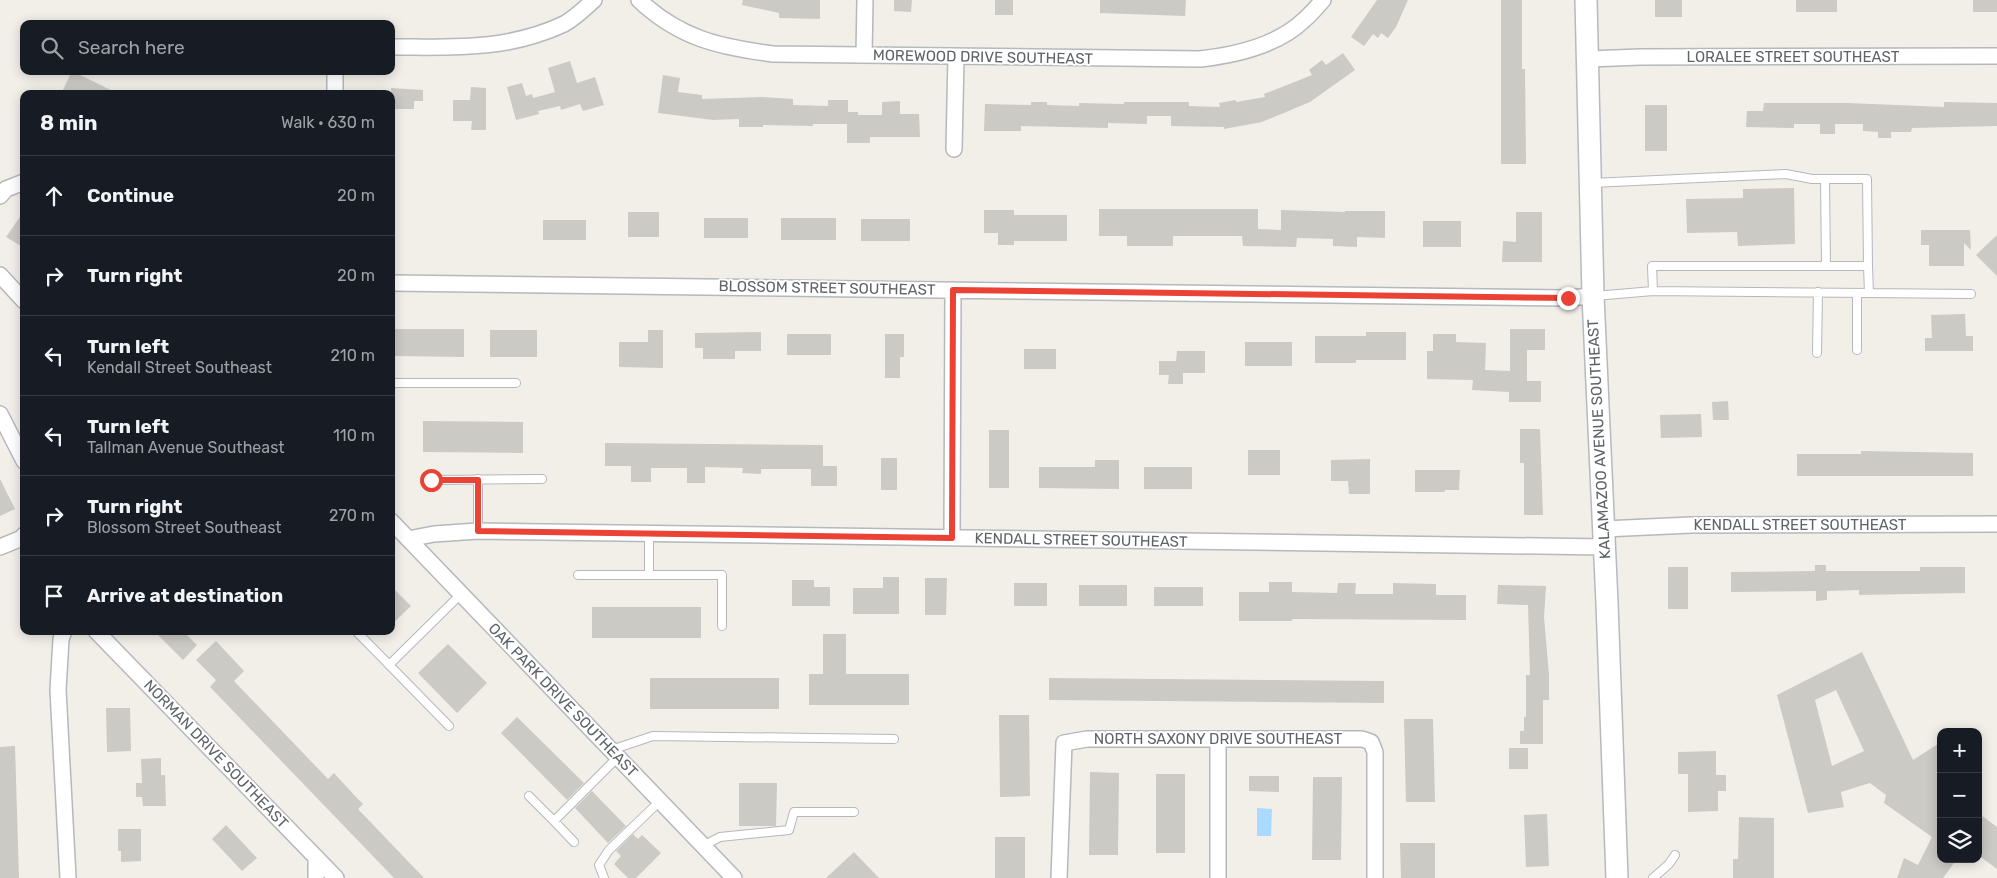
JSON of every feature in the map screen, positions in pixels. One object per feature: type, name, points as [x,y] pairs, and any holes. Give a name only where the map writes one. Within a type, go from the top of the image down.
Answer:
[{"type":"main road","name":"KALAMAZOO AVENUE SOUTHEAST","points":[[1586,0],[1589,59],[1593,296],[1617,878]]},
{"type":"street","points":[[395,47],[477,47],[500,44],[524,38],[565,23],[594,0]]},
{"type":"street","name":"MOREWOOD DRIVE SOUTHEAST","points":[[639,0],[652,13],[695,38],[737,50],[772,54],[1200,59],[1232,55],[1276,40],[1303,21],[1323,0]]},
{"type":"street","points":[[864,56],[865,0]]},
{"type":"street","name":"LORALEE STREET SOUTHEAST","points":[[1589,59],[1640,57],[1997,56]]},
{"type":"street","points":[[954,149],[956,57]]},
{"type":"street","points":[[334,90],[335,75]]},
{"type":"street","points":[[0,196],[6,189],[20,184]]},
{"type":"street","points":[[0,275],[20,297]]},
{"type":"street","name":"BLOSSOM STREET SOUTHEAST","points":[[395,283],[1568,298],[1593,296]]},
{"type":"street","points":[[952,538],[953,290]]},
{"type":"street","points":[[0,414],[20,453]]},
{"type":"street","name":"KENDALL STREET SOUTHEAST","points":[[408,538],[478,531],[952,538],[1604,538],[1691,525],[1997,524]]},
{"type":"street","name":"OAK PARK DRIVE SOUTHEAST","points":[[395,525],[734,878]]},
{"type":"street","points":[[0,547],[20,539]]},
{"type":"street","points":[[62,635],[58,690],[68,878]]},
{"type":"street","name":"NORMAN DRIVE SOUTHEAST","points":[[100,635],[336,878]]},
{"type":"street","name":"NORTH SAXONY DRIVE SOUTHEAST","points":[[1059,878],[1064,743],[1088,739],[1362,739],[1371,742],[1375,752],[1375,878]]},
{"type":"street","points":[[1218,739],[1218,878]]},
{"type":"street","points":[[316,857],[316,878]]},
{"type":"lane","points":[[1590,183],[1786,174],[1825,179],[1867,179],[1869,293]]},
{"type":"lane","points":[[1825,179],[1826,266]]},
{"type":"lane","points":[[1653,291],[1652,266],[1868,266]]},
{"type":"lane","points":[[1593,296],[1653,291],[1971,294]]},
{"type":"lane","points":[[1818,292],[1818,353]]},
{"type":"lane","points":[[1857,293],[1857,350]]},
{"type":"lane","points":[[395,383],[516,383]]},
{"type":"lane","points":[[431,480],[542,480]]},
{"type":"lane","points":[[478,480],[478,531]]},
{"type":"lane","points":[[649,534],[649,575]]},
{"type":"lane","points":[[578,574],[722,575],[722,626]]},
{"type":"lane","points":[[389,665],[461,594]]},
{"type":"lane","points":[[360,635],[449,726]]},
{"type":"lane","points":[[554,821],[615,754],[653,736],[894,739]]},
{"type":"lane","points":[[529,796],[574,842]]},
{"type":"lane","points":[[604,878],[599,866],[609,850],[660,801]]},
{"type":"lane","points":[[703,846],[720,837],[789,830],[794,812],[854,812]]},
{"type":"lane","points":[[1653,878],[1669,864],[1675,855]]},
{"type":"water","points":[[1257,808],[1272,809],[1271,836],[1257,836]]},
{"type":"building","points":[[743,0],[820,0],[820,19],[779,18],[779,13],[742,5]]},
{"type":"building","points":[[894,0],[912,0],[911,12],[894,11]]},
{"type":"building","points":[[995,0],[1013,0],[1013,15],[995,15]]},
{"type":"building","points":[[1100,0],[1186,0],[1185,16],[1100,13]]},
{"type":"building","points":[[1377,0],[1408,0],[1396,27],[1388,38],[1381,33],[1378,38],[1373,34],[1364,46],[1351,37]]},
{"type":"building","points":[[1501,0],[1522,0],[1522,69],[1525,69],[1526,164],[1501,164]]},
{"type":"building","points":[[1655,0],[1682,0],[1682,17],[1655,17]]},
{"type":"building","points":[[1796,0],[1837,0],[1837,12],[1796,12]]},
{"type":"building","points":[[1973,0],[1997,0],[1997,12],[1973,12]]},
{"type":"building","points":[[1343,53],[1355,70],[1310,102],[1262,122],[1224,129],[1224,127],[1171,126],[1171,116],[1147,116],[1147,124],[1108,123],[1108,128],[1021,126],[1021,131],[984,131],[985,104],[1031,105],[1031,102],[1047,102],[1047,105],[1079,106],[1079,103],[1189,102],[1189,106],[1220,107],[1219,103],[1265,97],[1264,94],[1312,75],[1309,70],[1322,60],[1326,65]]},
{"type":"building","points":[[570,61],[577,83],[595,77],[604,105],[583,111],[580,104],[561,110],[560,106],[538,111],[539,114],[516,120],[507,87],[522,83],[526,96],[532,94],[533,98],[555,92],[548,68]]},
{"type":"building","points":[[70,75],[80,75],[111,90],[63,90]]},
{"type":"building","points":[[663,75],[680,78],[678,92],[702,95],[702,99],[762,97],[793,99],[793,105],[828,106],[828,100],[848,100],[848,112],[858,112],[858,115],[882,115],[882,102],[900,101],[900,114],[919,114],[920,137],[870,137],[870,143],[847,143],[847,124],[739,127],[739,119],[713,120],[658,113]]},
{"type":"building","points":[[471,87],[486,88],[486,130],[471,130],[472,121],[453,121],[453,100],[470,100]]},
{"type":"building","points":[[391,88],[423,90],[423,101],[414,101],[414,109],[395,109],[395,90],[391,90]]},
{"type":"building","points":[[1944,102],[1997,103],[1997,126],[1912,128],[1911,132],[1891,132],[1891,138],[1878,138],[1878,132],[1863,131],[1863,124],[1835,124],[1835,134],[1820,134],[1820,124],[1794,124],[1794,128],[1746,127],[1747,111],[1763,111],[1764,103],[1848,103],[1944,107]]},
{"type":"building","points":[[1645,105],[1667,105],[1667,151],[1645,151]]},
{"type":"building","points":[[1794,188],[1795,244],[1738,246],[1737,232],[1687,233],[1686,199],[1743,198],[1743,189]]},
{"type":"building","points":[[1099,209],[1258,209],[1258,229],[1281,230],[1281,210],[1385,211],[1385,238],[1357,237],[1357,247],[1333,246],[1333,239],[1297,238],[1296,247],[1243,246],[1242,236],[1173,236],[1173,246],[1127,246],[1127,236],[1099,236]]},
{"type":"building","points":[[984,210],[1014,210],[1014,215],[1067,215],[1067,241],[1014,241],[1014,245],[998,245],[998,233],[984,233]]},
{"type":"building","points":[[628,212],[659,212],[659,237],[628,237]]},
{"type":"building","points":[[1516,212],[1542,212],[1542,262],[1502,262],[1503,241],[1516,242]]},
{"type":"building","points":[[20,217],[20,246],[6,237]]},
{"type":"building","points":[[704,218],[748,218],[748,238],[704,238]]},
{"type":"building","points":[[781,218],[836,218],[836,240],[781,240]]},
{"type":"building","points":[[861,219],[910,219],[910,241],[861,241]]},
{"type":"building","points":[[543,220],[586,220],[586,240],[543,240]]},
{"type":"building","points":[[1423,221],[1461,221],[1461,247],[1423,247]]},
{"type":"building","points":[[1921,230],[1970,230],[1971,250],[1964,243],[1964,266],[1929,266],[1929,245],[1921,245]]},
{"type":"building","points":[[1997,235],[1997,276],[1976,255]]},
{"type":"building","points":[[1965,314],[1966,336],[1973,336],[1973,351],[1925,351],[1925,338],[1932,338],[1931,315]]},
{"type":"building","points":[[395,329],[464,329],[464,357],[395,356]]},
{"type":"building","points":[[1510,329],[1545,329],[1545,350],[1527,350],[1527,381],[1541,381],[1541,402],[1509,402],[1509,392],[1472,390],[1473,380],[1427,379],[1427,351],[1433,351],[1433,334],[1456,334],[1456,342],[1486,343],[1485,370],[1510,371]]},
{"type":"building","points":[[490,330],[537,330],[537,357],[490,357]]},
{"type":"building","points":[[648,330],[663,330],[663,368],[619,367],[619,342],[648,342]]},
{"type":"building","points":[[761,332],[761,351],[735,351],[735,359],[703,359],[703,348],[695,348],[695,333]]},
{"type":"building","points":[[1366,332],[1406,332],[1406,360],[1356,360],[1356,363],[1315,363],[1315,336],[1366,336]]},
{"type":"building","points":[[787,334],[831,334],[831,355],[787,355]]},
{"type":"building","points":[[885,334],[904,334],[904,357],[900,357],[900,378],[885,378]]},
{"type":"building","points":[[1245,342],[1292,342],[1292,366],[1245,366]]},
{"type":"building","points":[[1024,349],[1056,349],[1056,369],[1024,369]]},
{"type":"building","points":[[1177,351],[1205,351],[1205,373],[1183,373],[1183,384],[1168,384],[1169,375],[1159,375],[1159,361],[1176,361]]},
{"type":"building","points":[[1728,401],[1729,420],[1713,420],[1712,402]]},
{"type":"building","points":[[1701,414],[1702,437],[1661,438],[1660,415]]},
{"type":"building","points":[[423,421],[523,422],[523,453],[423,452]]},
{"type":"building","points":[[1520,429],[1540,429],[1543,515],[1524,515],[1524,463],[1520,463]]},
{"type":"building","points":[[989,430],[1009,430],[1009,488],[989,488]]},
{"type":"building","points":[[605,443],[823,445],[823,466],[837,466],[837,486],[811,486],[811,469],[761,469],[761,474],[742,473],[743,468],[705,467],[705,483],[687,483],[687,468],[651,468],[651,482],[631,482],[631,466],[605,466]]},
{"type":"building","points":[[1248,450],[1280,450],[1280,475],[1248,475]]},
{"type":"building","points":[[1861,451],[1973,453],[1973,476],[1797,476],[1797,454],[1861,454]]},
{"type":"building","points":[[881,458],[897,458],[897,490],[881,490]]},
{"type":"building","points":[[1370,459],[1370,494],[1349,494],[1348,481],[1331,481],[1331,460]]},
{"type":"building","points":[[1095,460],[1119,460],[1119,489],[1039,488],[1039,467],[1095,467]]},
{"type":"building","points":[[1144,467],[1192,467],[1192,489],[1144,489]]},
{"type":"building","points":[[1415,470],[1460,470],[1459,490],[1415,492]]},
{"type":"building","points":[[0,479],[15,509],[0,516]]},
{"type":"building","points":[[1815,565],[1826,565],[1826,571],[1920,571],[1920,567],[1965,567],[1965,593],[1859,595],[1859,590],[1827,591],[1827,600],[1816,601],[1816,591],[1731,592],[1731,572],[1815,571]]},
{"type":"building","points":[[1668,567],[1688,567],[1688,609],[1668,609]]},
{"type":"building","points":[[883,577],[899,577],[899,614],[853,614],[853,588],[883,588]]},
{"type":"building","points":[[925,578],[947,578],[946,615],[925,615]]},
{"type":"building","points":[[792,580],[814,580],[814,587],[830,587],[830,606],[792,606]]},
{"type":"building","points":[[1269,582],[1292,582],[1292,592],[1337,593],[1338,583],[1356,583],[1355,594],[1393,594],[1393,583],[1436,584],[1436,595],[1466,595],[1466,620],[1292,619],[1292,621],[1239,621],[1239,592],[1269,592]]},
{"type":"building","points":[[1014,583],[1047,583],[1047,606],[1014,606]]},
{"type":"building","points":[[1079,585],[1127,585],[1127,606],[1079,606]]},
{"type":"building","points":[[1498,585],[1546,586],[1544,617],[1549,675],[1549,700],[1543,700],[1543,744],[1520,744],[1520,731],[1524,731],[1524,717],[1526,717],[1526,675],[1530,675],[1528,605],[1497,604]]},
{"type":"building","points":[[1154,587],[1203,587],[1203,606],[1154,606]]},
{"type":"building","points":[[395,590],[411,606],[395,621]]},
{"type":"building","points":[[592,607],[701,607],[701,638],[592,638]]},
{"type":"building","points":[[823,634],[846,634],[846,674],[909,674],[909,705],[809,705],[809,674],[823,674]]},
{"type":"building","points":[[158,635],[187,635],[197,645],[183,660]]},
{"type":"building","points":[[216,641],[244,671],[234,681],[328,779],[334,773],[363,804],[358,809],[424,878],[394,878],[210,687],[216,680],[196,660]]},
{"type":"building","points":[[448,644],[487,683],[457,713],[418,673]]},
{"type":"building","points":[[1862,652],[1913,760],[1937,745],[1937,863],[1954,863],[1943,878],[1897,878],[1904,858],[1918,865],[1932,837],[1884,803],[1886,795],[1870,783],[1841,792],[1844,807],[1808,813],[1777,695]],"holes":[[[1836,690],[1864,751],[1832,766],[1815,700]]]},
{"type":"building","points":[[650,678],[779,678],[779,709],[650,709]]},
{"type":"building","points":[[1049,678],[1384,681],[1384,703],[1049,700]]},
{"type":"building","points":[[106,708],[130,708],[131,751],[107,752]]},
{"type":"building","points":[[999,715],[1029,715],[1030,796],[1000,797]]},
{"type":"building","points":[[517,717],[584,783],[567,800],[501,733]]},
{"type":"building","points":[[1404,719],[1433,719],[1435,802],[1406,802]]},
{"type":"building","points":[[15,746],[19,878],[0,878],[0,747]]},
{"type":"building","points":[[1509,748],[1528,748],[1528,769],[1509,769]]},
{"type":"building","points":[[1716,751],[1716,775],[1726,775],[1726,791],[1718,791],[1718,811],[1688,812],[1688,774],[1678,774],[1678,752]]},
{"type":"building","points":[[161,758],[161,775],[165,775],[166,806],[143,806],[142,797],[136,797],[136,783],[142,783],[141,759]]},
{"type":"building","points":[[1090,772],[1119,773],[1118,855],[1089,855]]},
{"type":"building","points":[[1156,774],[1185,774],[1185,853],[1156,853]]},
{"type":"building","points":[[1249,776],[1279,776],[1279,792],[1249,791]]},
{"type":"building","points":[[1313,777],[1342,777],[1341,860],[1312,860]]},
{"type":"building","points":[[739,783],[777,783],[776,826],[739,826]]},
{"type":"building","points":[[592,791],[626,826],[608,843],[575,808]]},
{"type":"building","points":[[1547,814],[1549,866],[1526,867],[1524,815]]},
{"type":"building","points":[[1982,816],[1997,827],[1997,869],[1982,858]]},
{"type":"building","points":[[1739,817],[1774,818],[1774,878],[1733,878],[1733,859],[1738,859]]},
{"type":"building","points":[[226,825],[257,858],[242,871],[212,839]]},
{"type":"building","points":[[118,829],[141,829],[141,861],[121,862],[121,851],[118,851]]},
{"type":"building","points":[[633,834],[638,839],[642,835],[661,853],[636,878],[628,878],[614,864],[621,856],[616,851]]},
{"type":"building","points":[[995,837],[1025,837],[1025,878],[995,878]]},
{"type":"building","points":[[1400,843],[1435,843],[1435,878],[1401,878]]},
{"type":"building","points":[[854,852],[879,878],[826,878]]},
{"type":"route","points":[[431,480],[478,480],[478,531],[952,538],[953,290],[1568,298]]}]
